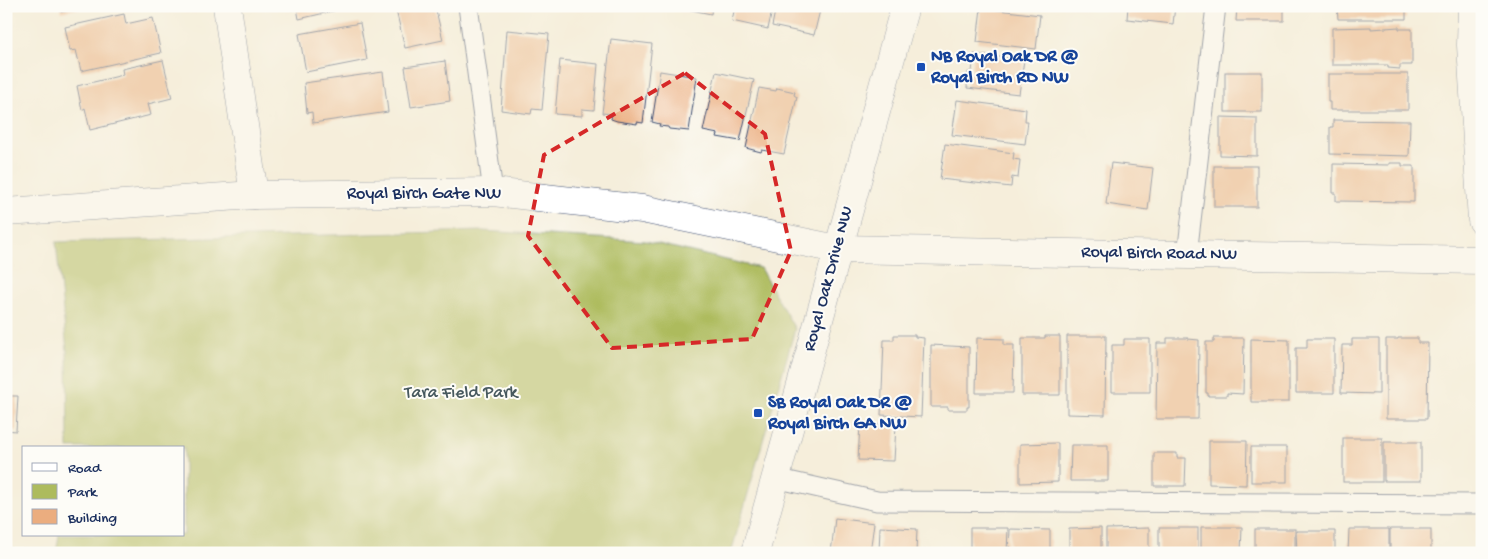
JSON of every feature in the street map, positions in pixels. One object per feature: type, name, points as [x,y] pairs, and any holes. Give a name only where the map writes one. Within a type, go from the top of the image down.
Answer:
[{"type":"street","points":[[227,6],[254,195]]},
{"type":"street","name":"Royal Oak Drive NW","points":[[755,553],[904,6]]},
{"type":"street","points":[[1472,6],[1471,45],[1482,220]]},
{"type":"street","name":"Royal Birch Gate NW","points":[[6,212],[254,195],[493,192],[642,209],[837,249]]},
{"type":"street","name":"Royal Birch Road NW","points":[[837,249],[1482,260]]},
{"type":"lane","points":[[468,6],[493,192]]},
{"type":"lane","points":[[1187,254],[1216,6]]},
{"type":"lane","points":[[775,478],[877,501],[1482,504]]},
{"type":"highlighted area","points":[[685,73],[765,134],[791,251],[752,339],[612,348],[528,236],[544,155]]},
{"type":"green space","name":"Tara Field Park","points":[[483,231],[646,241],[760,268],[795,329],[731,553],[56,553],[59,536],[185,536],[185,446],[68,446],[67,351],[56,242]]},
{"type":"building","points":[[60,6],[84,6],[84,7],[61,12]]},
{"type":"building","points":[[290,6],[345,6],[346,8],[299,19],[297,8],[291,10]]},
{"type":"building","points":[[395,6],[435,6],[443,40],[405,48]]},
{"type":"building","points":[[672,6],[712,6],[711,14]]},
{"type":"building","points":[[735,6],[773,6],[768,29],[732,21]]},
{"type":"building","points":[[776,6],[821,6],[814,35],[772,26]]},
{"type":"building","points":[[1128,6],[1175,6],[1173,24],[1127,19]]},
{"type":"building","points":[[1237,6],[1284,6],[1284,21],[1236,21]]},
{"type":"building","points":[[1337,6],[1406,6],[1406,19],[1338,19]]},
{"type":"building","points":[[981,8],[1040,15],[1036,49],[977,42]]},
{"type":"building","points":[[124,14],[126,24],[153,18],[161,53],[81,71],[76,50],[70,51],[65,27]]},
{"type":"building","points":[[360,23],[367,60],[306,72],[299,34]]},
{"type":"building","points":[[1371,27],[1371,29],[1399,27],[1399,29],[1412,29],[1412,65],[1400,65],[1400,69],[1388,68],[1388,65],[1332,65],[1332,28]]},
{"type":"building","points":[[507,30],[549,34],[542,110],[532,109],[531,114],[501,110]]},
{"type":"building","points":[[611,39],[652,44],[643,123],[617,121],[611,119],[612,114],[602,113]]},
{"type":"building","points":[[974,54],[1024,60],[1019,94],[967,88],[968,72],[972,72]]},
{"type":"building","points":[[163,60],[172,98],[148,104],[151,115],[90,130],[85,108],[82,110],[77,86],[123,75],[122,69]]},
{"type":"building","points":[[560,60],[598,64],[594,110],[582,109],[582,116],[555,114]]},
{"type":"building","points":[[445,61],[450,101],[411,107],[405,67]]},
{"type":"building","points":[[660,71],[697,77],[689,131],[669,129],[652,122]]},
{"type":"building","points":[[383,72],[388,112],[313,123],[312,112],[307,113],[304,83]]},
{"type":"building","points":[[716,72],[754,80],[740,141],[717,137],[718,134],[703,131]]},
{"type":"building","points":[[1225,72],[1262,72],[1262,112],[1225,112]]},
{"type":"building","points":[[1328,74],[1408,74],[1408,110],[1330,110],[1330,102],[1328,102]]},
{"type":"building","points":[[759,88],[776,91],[777,88],[795,92],[794,95],[797,97],[784,154],[762,150],[761,152],[746,148]]},
{"type":"building","points":[[957,100],[1026,109],[1025,121],[1028,121],[1025,144],[952,135]]},
{"type":"building","points":[[1220,117],[1257,118],[1257,156],[1220,155]]},
{"type":"building","points":[[1333,120],[1410,121],[1409,156],[1330,154],[1330,127],[1333,127]]},
{"type":"building","points":[[945,144],[1014,153],[1013,159],[1020,160],[1018,178],[1012,177],[1011,187],[940,179]]},
{"type":"building","points":[[1111,163],[1153,168],[1148,210],[1106,204]]},
{"type":"building","points":[[1389,163],[1402,163],[1402,166],[1414,166],[1414,202],[1336,201],[1336,193],[1333,193],[1333,164],[1389,165]]},
{"type":"building","points":[[1214,166],[1257,166],[1257,207],[1214,207]]},
{"type":"building","points":[[894,335],[915,335],[915,337],[924,338],[921,417],[881,415],[884,340],[894,340]]},
{"type":"building","points":[[1045,336],[1060,336],[1060,395],[1022,395],[1022,338],[1045,338]]},
{"type":"building","points":[[1067,336],[1106,336],[1105,415],[1067,414]]},
{"type":"building","points":[[977,338],[1004,339],[1004,345],[1014,345],[1013,393],[976,393]]},
{"type":"building","points":[[1167,338],[1199,340],[1198,419],[1156,419],[1157,343],[1167,343]]},
{"type":"building","points":[[1214,338],[1244,338],[1243,394],[1227,393],[1227,396],[1208,396],[1208,393],[1206,393],[1206,342],[1214,342]]},
{"type":"building","points":[[1418,338],[1418,343],[1428,343],[1427,419],[1386,419],[1386,339]]},
{"type":"building","points":[[1124,339],[1150,339],[1150,392],[1112,392],[1112,345],[1124,345]]},
{"type":"building","points":[[1251,339],[1289,340],[1289,402],[1251,402]]},
{"type":"building","points":[[1307,339],[1334,339],[1334,393],[1296,393],[1296,348],[1307,348]]},
{"type":"building","points":[[1352,339],[1379,339],[1379,394],[1341,393],[1342,345],[1352,345]]},
{"type":"building","points":[[931,345],[969,347],[969,407],[967,407],[967,410],[948,410],[948,407],[931,407]]},
{"type":"building","points":[[6,396],[18,396],[16,431],[6,430]]},
{"type":"building","points":[[860,424],[896,425],[894,461],[858,460]]},
{"type":"building","points":[[1343,438],[1382,438],[1382,482],[1343,482]]},
{"type":"building","points":[[1209,441],[1247,441],[1246,485],[1209,484]]},
{"type":"building","points":[[1384,442],[1421,442],[1421,481],[1384,481]]},
{"type":"building","points":[[1058,443],[1058,482],[1020,483],[1020,444]]},
{"type":"building","points":[[1071,445],[1108,445],[1108,481],[1070,481]]},
{"type":"building","points":[[1251,447],[1287,447],[1287,482],[1251,482]]},
{"type":"building","points":[[1154,453],[1177,453],[1177,458],[1186,458],[1185,486],[1154,486]]},
{"type":"building","points":[[835,518],[874,523],[870,553],[831,553]]},
{"type":"building","points":[[880,527],[917,529],[916,553],[879,553]]},
{"type":"building","points":[[1201,527],[1242,527],[1241,553],[1201,553]]},
{"type":"building","points":[[970,528],[1008,528],[1007,553],[970,553]]},
{"type":"building","points":[[1101,528],[1101,553],[1069,553],[1069,529]]},
{"type":"building","points":[[1149,528],[1149,553],[1106,553],[1106,529]]},
{"type":"building","points":[[1159,528],[1198,528],[1198,553],[1159,553]]},
{"type":"building","points":[[1010,529],[1050,530],[1050,553],[1009,553]]},
{"type":"building","points":[[1255,529],[1295,529],[1295,553],[1255,553]]},
{"type":"building","points":[[1349,529],[1389,529],[1389,553],[1348,553]]},
{"type":"building","points":[[1390,529],[1431,529],[1431,553],[1390,553]]},
{"type":"building","points":[[1296,531],[1335,531],[1335,553],[1297,553]]},
{"type":"place","name":"NB Royal Oak DR @ Royal Birch RD NW","points":[[921,67]]},
{"type":"place","name":"SB Royal Oak DR @ Royal Birch GA NW","points":[[758,413]]}]
